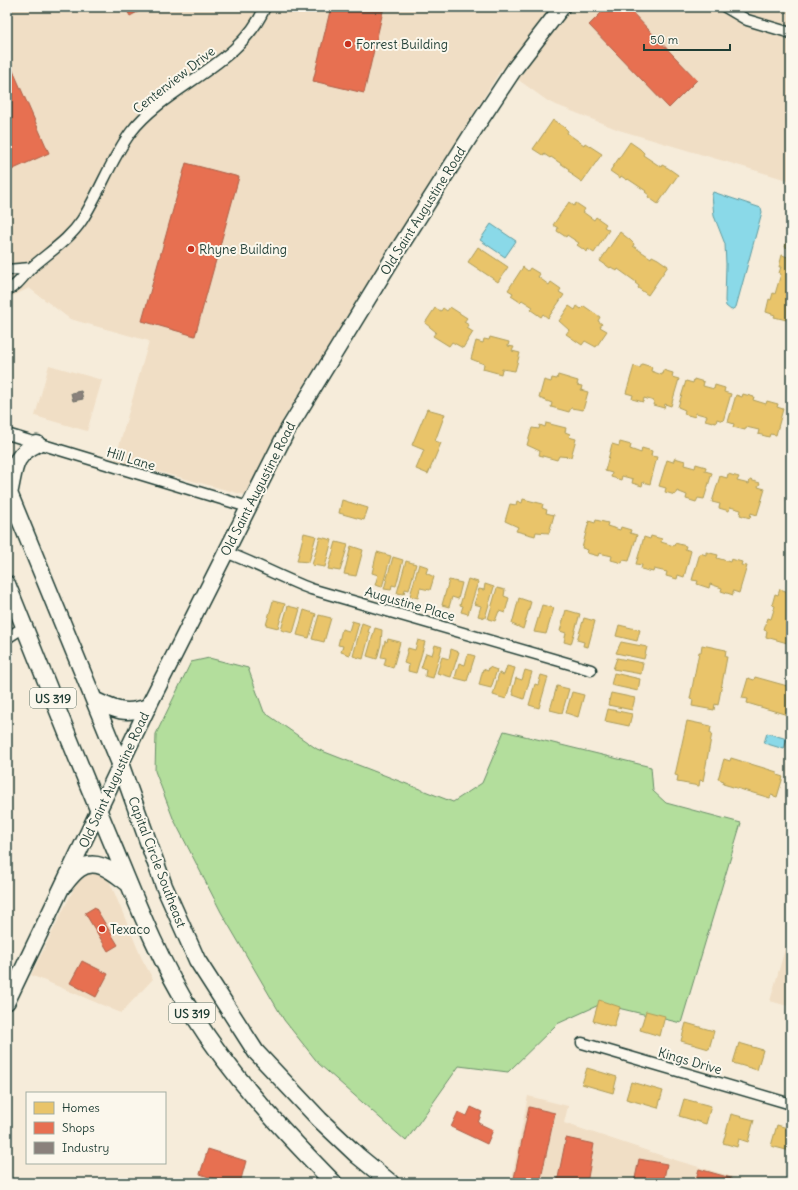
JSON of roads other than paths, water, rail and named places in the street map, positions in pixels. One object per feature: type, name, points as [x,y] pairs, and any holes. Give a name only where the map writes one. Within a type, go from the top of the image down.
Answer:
[{"type":"main road","points":[[8,491],[16,462],[21,452],[37,444]]},
{"type":"main road","name":"Capital Circle Southeast","points":[[8,491],[121,766],[164,886],[197,960],[256,1052],[290,1089],[358,1156],[391,1183]]},
{"type":"main road","name":"US 319","points":[[7,584],[99,812],[160,957],[192,1013],[225,1062],[281,1129],[334,1183]]},
{"type":"main road","points":[[94,700],[121,712],[134,712],[148,707]]},
{"type":"main road","points":[[64,884],[79,868],[94,865],[104,866],[129,885]]},
{"type":"street","name":"Centerview Drive","points":[[7,290],[14,287],[31,268],[60,245],[82,221],[131,132],[148,114],[220,60],[247,35],[262,15],[265,7]]},
{"type":"street","name":"Old Saint Augustine Road","points":[[7,1002],[148,707],[287,431],[391,261],[514,68],[562,7]]},
{"type":"street","points":[[725,7],[747,20],[791,33]]},
{"type":"street","points":[[7,270],[31,268]]},
{"type":"street","name":"Hill Lane","points":[[7,434],[248,507]]},
{"type":"street","name":"Augustine Place","points":[[225,552],[252,562],[285,579],[311,589],[591,670]]},
{"type":"street","points":[[7,638],[24,627]]},
{"type":"street","name":"Kings Drive","points":[[582,1043],[791,1104]]},
{"type":"water","points":[[713,192],[761,208],[762,212],[736,307],[731,310],[726,306],[725,301],[725,244],[714,216]]},
{"type":"water","points":[[491,224],[516,241],[505,257],[480,240]]},
{"type":"water","points":[[767,733],[787,739],[784,749],[764,743]]},
{"type":"place","name":"Forrest Building","points":[[348,44]]},
{"type":"place","name":"Rhyne Building","points":[[191,249]]},
{"type":"place","name":"Texaco","points":[[102,929]]}]
